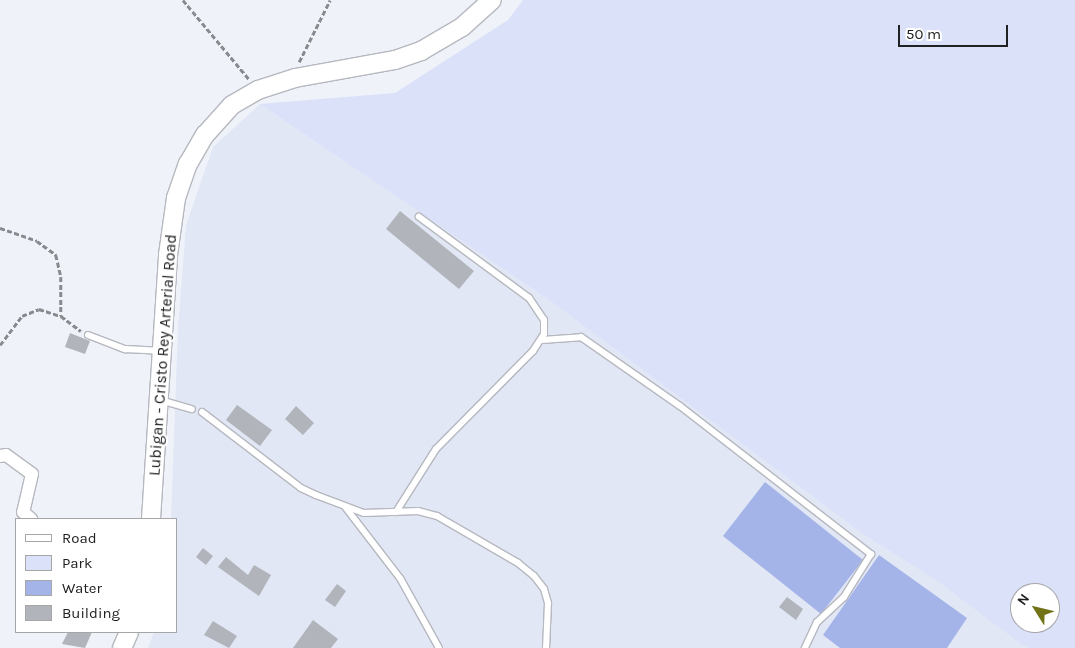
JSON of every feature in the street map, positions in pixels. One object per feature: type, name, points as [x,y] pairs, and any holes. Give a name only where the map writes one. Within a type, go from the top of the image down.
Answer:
[{"type":"main road","name":"Lubigan - Cristo Rey Arterial Road","points":[[151,518],[168,255],[176,198],[188,164],[205,135],[232,105],[258,90],[288,80],[395,60],[421,51],[462,27],[492,0]]},
{"type":"main road","points":[[122,648],[129,633]]},
{"type":"street","points":[[0,456],[6,456],[32,474],[22,512],[30,518]]},
{"type":"lane","points":[[396,512],[436,450],[542,340],[544,320],[528,298],[419,217]]},
{"type":"lane","points":[[88,335],[125,349],[161,351]]},
{"type":"lane","points":[[542,340],[581,336],[680,406],[871,554],[844,597],[817,622],[805,648]]},
{"type":"lane","points":[[159,400],[192,409]]},
{"type":"lane","points":[[202,412],[301,488],[345,508],[364,513],[418,511],[437,516],[518,563],[534,576],[544,589],[548,603],[546,648]]},
{"type":"lane","points":[[345,508],[400,578],[439,648]]},
{"type":"path","points":[[182,0],[258,90]]},
{"type":"path","points":[[288,80],[330,0]]},
{"type":"path","points":[[0,228],[37,241],[56,256],[61,277],[61,316]]},
{"type":"path","points":[[0,345],[22,316],[39,309],[61,316],[88,335]]},
{"type":"shaded area","points":[[260,104],[549,300],[863,534],[940,583],[1029,648],[148,648],[154,633],[178,633],[178,518],[171,518],[178,329],[186,225],[213,147]]},
{"type":"green space","points":[[523,0],[1075,0],[1075,648],[1029,648],[1020,643],[940,583],[863,534],[549,300],[260,104],[395,93],[508,20]]},
{"type":"water","points":[[765,482],[863,560],[821,614],[723,536]]},
{"type":"water","points":[[879,555],[967,618],[947,648],[840,648],[823,635]]},
{"type":"building","points":[[400,211],[474,271],[459,289],[386,229]]},
{"type":"building","points":[[70,333],[90,341],[85,354],[65,347]]},
{"type":"building","points":[[237,405],[272,430],[260,446],[226,420]]},
{"type":"building","points":[[296,406],[314,423],[303,435],[285,419]]},
{"type":"building","points":[[203,548],[213,556],[206,565],[196,557]]},
{"type":"building","points":[[226,557],[248,575],[254,565],[271,575],[259,596],[218,567]]},
{"type":"building","points":[[337,584],[346,591],[335,607],[325,600]]},
{"type":"building","points":[[787,597],[803,609],[796,620],[779,607]]},
{"type":"building","points":[[313,620],[338,639],[331,648],[293,648]]},
{"type":"building","points":[[213,621],[237,636],[229,648],[204,635]]},
{"type":"building","points":[[68,633],[92,633],[85,648],[62,644]]}]
